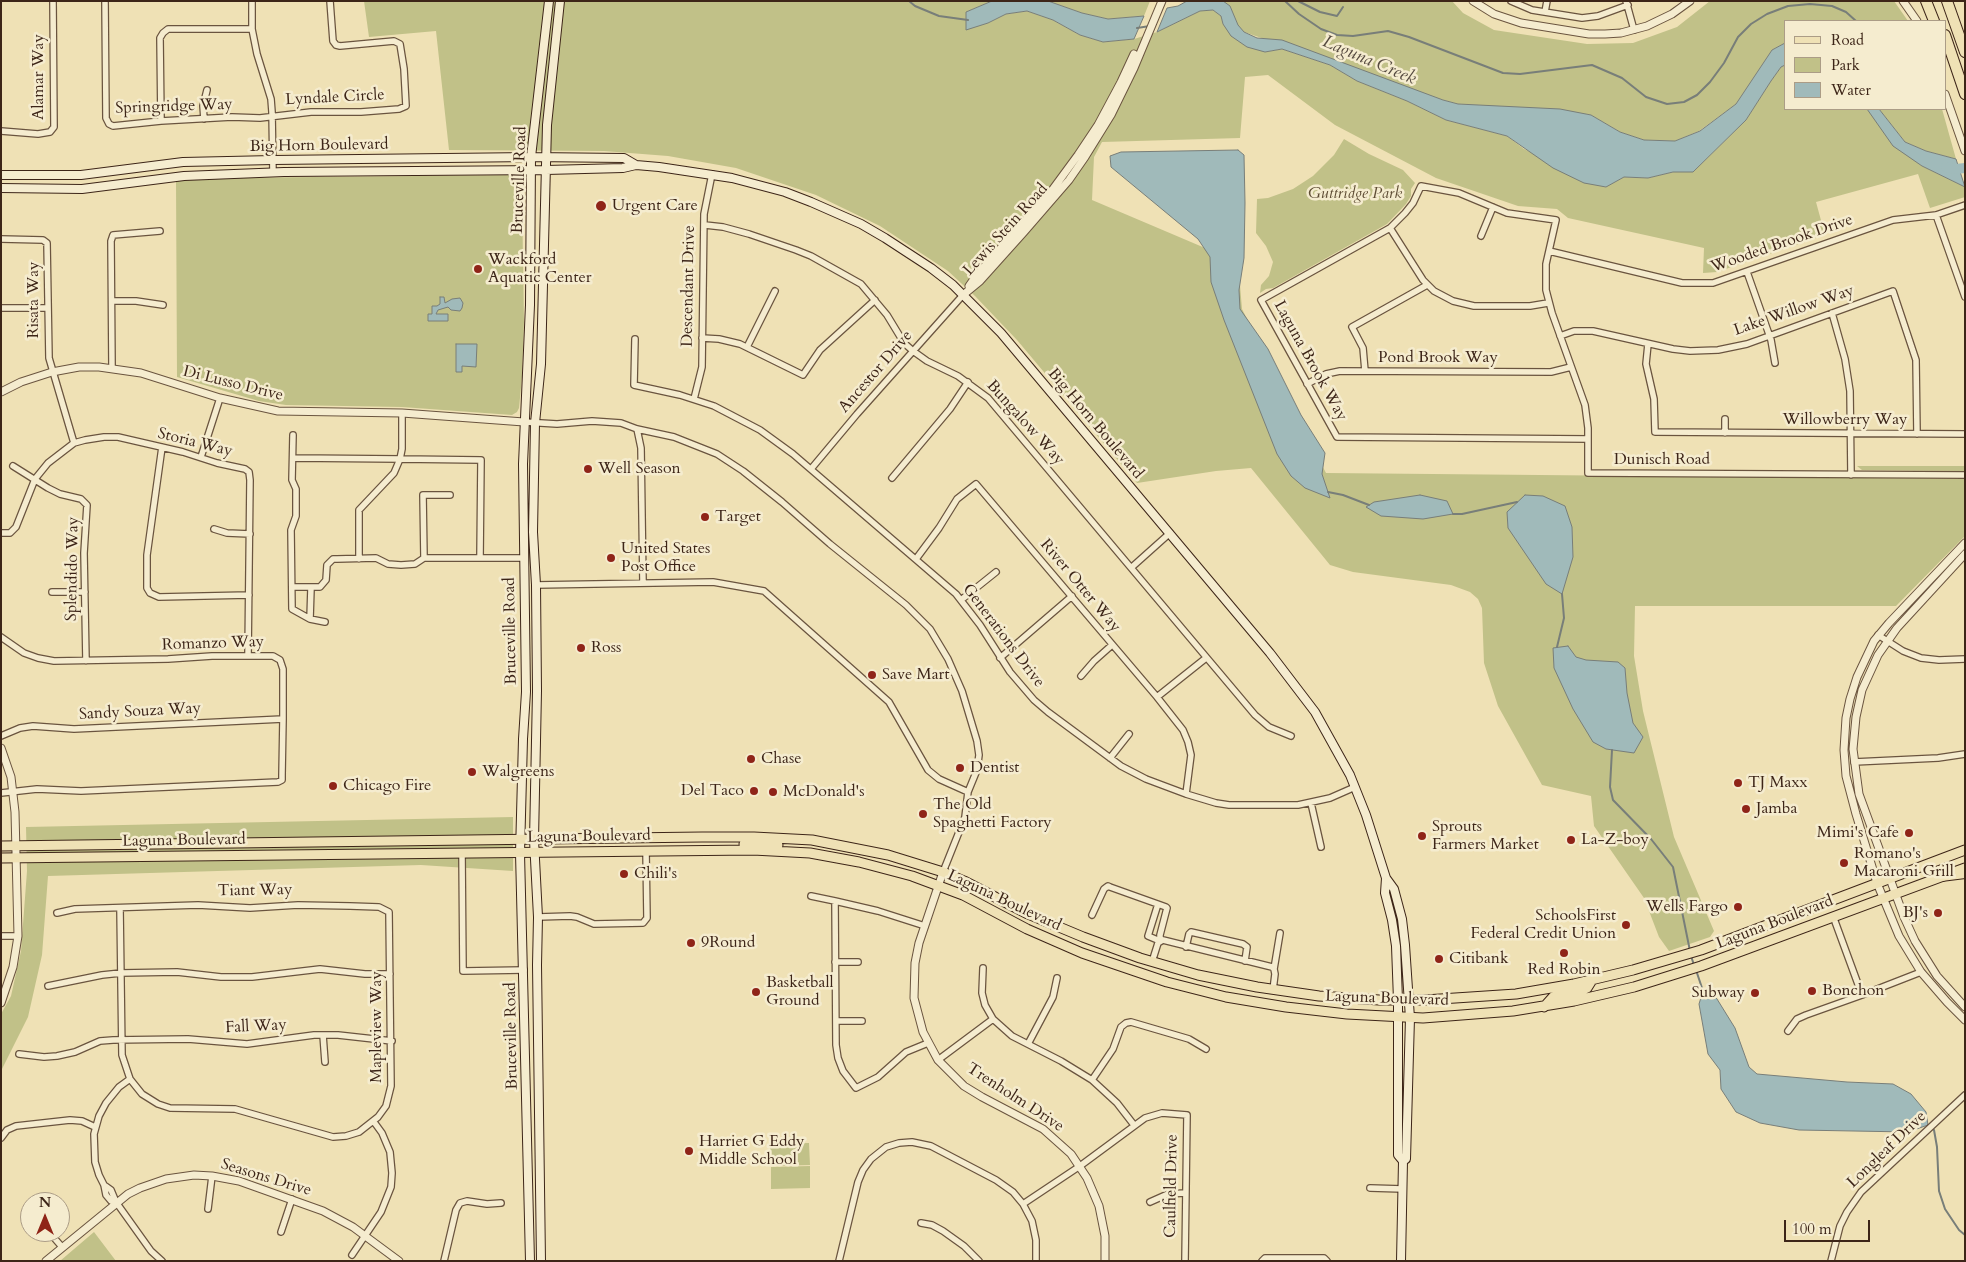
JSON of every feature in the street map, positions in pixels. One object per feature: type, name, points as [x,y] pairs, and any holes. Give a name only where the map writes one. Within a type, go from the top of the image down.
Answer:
[{"type":"highway","points":[[1926,1],[1934,20]]},
{"type":"highway","points":[[1933,1],[1940,20]]},
{"type":"highway","points":[[1947,1],[1965,52]]},
{"type":"highway","points":[[1946,39],[1965,94]]},
{"type":"highway","points":[[1946,47],[1959,77]]},
{"type":"highway","points":[[1941,876],[1965,874]]},
{"type":"main road","name":"Bruceville Road","points":[[530,1261],[520,853],[526,692],[524,422],[530,313],[531,157],[549,1]]},
{"type":"main road","name":"Bruceville Road","points":[[541,1261],[538,917],[534,840],[537,711],[536,585],[533,532],[535,422],[541,364],[547,125],[560,1]]},
{"type":"main road","name":"Big Horn Boulevard","points":[[1,175],[81,175],[183,162],[273,160],[531,157],[624,158],[636,165]]},
{"type":"main road","name":"Big Horn Boulevard","points":[[1,188],[82,189],[184,176],[273,173],[546,170],[623,168],[636,165],[712,174],[785,192],[853,220],[909,252],[953,285],[1000,333],[1170,533],[1301,692],[1330,737],[1355,787],[1372,831],[1386,878],[1394,889],[1402,919],[1410,1000],[1408,1136],[1406,1159],[1403,1161],[1401,1261]]},
{"type":"main road","points":[[524,515],[527,527],[530,576],[536,585]]},
{"type":"main road","name":"Laguna Boulevard","points":[[1,846],[754,837],[812,840],[888,855],[943,872],[1056,926],[1152,962],[1213,978],[1273,990],[1349,998],[1398,1000],[1485,997],[1545,990],[1682,957],[1965,850]]},
{"type":"main road","points":[[731,850],[738,844],[804,847],[810,844],[812,840]]},
{"type":"main road","name":"Laguna Boulevard","points":[[1,858],[462,854],[646,850],[731,850],[810,853],[880,867],[912,876],[979,903],[1027,929],[1068,947],[1110,964],[1168,982],[1226,997],[1286,1007],[1410,1018],[1476,1015],[1544,1007],[1606,994],[1682,973],[1965,868]]},
{"type":"main road","name":"Big Horn Boulevard","points":[[1386,878],[1385,892],[1396,946],[1398,1155],[1403,1161]]},
{"type":"main road","points":[[1544,1007],[1553,997],[1582,991],[1587,988],[1592,980]]},
{"type":"main road","points":[[1398,1099],[1402,1106],[1403,1132],[1408,1136]]},
{"type":"street","name":"Alamar Way","points":[[1,131],[38,134],[50,132],[54,127],[53,1]]},
{"type":"street","name":"Springridge Way","points":[[106,1],[106,118],[109,124],[113,126],[162,121],[272,116]]},
{"type":"street","points":[[252,1],[252,29],[257,54],[271,99],[273,173]]},
{"type":"street","name":"Lyndale Circle","points":[[272,116],[311,112],[361,112],[399,109],[406,106],[405,78],[400,44],[394,41],[336,45],[333,41],[330,1]]},
{"type":"street","name":"Lewis Stein Road","points":[[1137,53],[1157,1]]},
{"type":"street","name":"Lewis Stein Road","points":[[963,295],[976,276],[1053,189],[1078,155],[1103,117],[1162,1]]},
{"type":"street","points":[[1473,1],[1494,14],[1530,25],[1589,34],[1634,30],[1660,21],[1690,1]]},
{"type":"street","points":[[1511,1],[1524,8],[1590,18],[1605,14],[1627,3],[1634,30]]},
{"type":"street","points":[[1545,12],[1547,1]]},
{"type":"street","points":[[1904,1],[1916,20]]},
{"type":"street","points":[[162,121],[160,38],[163,33],[168,29],[252,29]]},
{"type":"street","points":[[204,119],[203,106],[207,90]]},
{"type":"street","points":[[1946,97],[1965,151]]},
{"type":"street","name":"Descendant Drive","points":[[694,399],[702,367],[704,214],[712,174]]},
{"type":"street","name":"Laguna Brook Way","points":[[1548,251],[1556,220],[1518,215],[1459,193],[1421,186],[1405,214],[1390,228],[1261,300],[1337,437],[1588,439]]},
{"type":"street","name":"Wooded Brook Drive","points":[[1548,251],[1693,284],[1713,283],[1893,220],[1936,214],[1965,205]]},
{"type":"street","points":[[1480,236],[1493,207]]},
{"type":"street","points":[[1936,214],[1965,297]]},
{"type":"street","name":"Bungalow Way","points":[[705,225],[723,227],[748,234],[811,256],[856,280],[875,300],[904,343],[927,361],[968,382],[988,398],[1260,720],[1275,730],[1291,736]]},
{"type":"street","points":[[1390,228],[1416,272],[1427,285],[1442,296],[1464,304],[1530,306],[1548,302]]},
{"type":"street","points":[[112,368],[111,241],[113,235],[160,231]]},
{"type":"street","name":"Risata Way","points":[[1,239],[43,240],[47,243],[48,352],[52,372],[74,443]]},
{"type":"street","name":"Dunisch Road","points":[[1548,251],[1545,277],[1548,302],[1585,405],[1588,473],[1965,475]]},
{"type":"street","points":[[1747,272],[1770,336],[1774,349],[1775,363]]},
{"type":"street","points":[[1365,371],[1363,348],[1352,327],[1427,285]]},
{"type":"street","points":[[747,347],[775,291]]},
{"type":"street","name":"Lake Willow Way","points":[[1560,336],[1574,331],[1593,331],[1673,349],[1704,351],[1734,347],[1770,336],[1893,291],[1916,360],[1917,434]]},
{"type":"street","name":"Ancestor Drive","points":[[811,469],[963,295]]},
{"type":"street","points":[[702,338],[726,340],[747,347],[803,375],[820,350],[875,300]]},
{"type":"street","points":[[112,301],[136,301],[163,305]]},
{"type":"street","points":[[1,308],[48,308]]},
{"type":"street","points":[[1832,313],[1848,374],[1851,475]]},
{"type":"street","name":"Generations Drive","points":[[635,339],[634,385],[694,399],[733,415],[760,430],[811,469],[945,583],[980,625],[1000,658],[1022,686],[1048,712],[1133,773],[1186,794],[1228,805],[1291,806],[1330,798],[1355,787]]},
{"type":"street","name":"Willowberry Way","points":[[1648,344],[1646,364],[1654,399],[1655,432],[1965,434]]},
{"type":"street","name":"Di Lusso Drive","points":[[1,392],[21,382],[52,372],[80,367],[112,368],[141,373],[220,398],[263,408],[287,411],[402,413],[524,422]]},
{"type":"street","name":"Pond Brook Way","points":[[1307,384],[1332,372],[1551,372],[1571,367]]},
{"type":"street","points":[[892,478],[950,409],[968,382]]},
{"type":"street","points":[[201,457],[220,398]]},
{"type":"street","points":[[359,559],[359,510],[394,473],[400,459],[402,413]]},
{"type":"street","points":[[1725,420],[1725,433]]},
{"type":"street","points":[[524,422],[557,424],[609,421],[705,448],[728,461],[782,502],[830,544],[906,605],[930,630],[944,652],[958,681],[977,740],[979,755],[977,770],[968,792],[965,817],[943,872]]},
{"type":"street","points":[[637,429],[642,448],[643,583]]},
{"type":"street","points":[[293,435],[292,480],[296,489],[296,516],[292,530],[292,609],[310,619],[325,622]]},
{"type":"street","name":"Storia Way","points":[[1,532],[10,533],[16,527],[35,480],[48,463],[74,443],[94,438],[118,437],[245,469],[249,472],[250,534],[248,656]]},
{"type":"street","points":[[162,447],[147,556],[147,588],[150,593],[159,596],[249,595]]},
{"type":"street","points":[[293,458],[481,460],[480,558]]},
{"type":"street","points":[[14,466],[35,480]]},
{"type":"street","name":"Splendido Way","points":[[35,480],[60,494],[81,499],[87,505],[84,535],[86,661]]},
{"type":"street","name":"River Otter Way","points":[[916,559],[957,499],[976,484],[1183,730],[1188,742],[1191,761],[1186,794]]},
{"type":"street","points":[[424,558],[423,495],[450,495]]},
{"type":"street","points":[[214,529],[227,533],[250,534]]},
{"type":"street","points":[[1132,567],[1170,533]]},
{"type":"street","points":[[1965,543],[1878,635],[1857,677],[1850,699],[1846,718],[1844,750],[1846,776],[1851,796],[1877,882],[1899,936],[1921,972],[1936,991],[1965,1020]]},
{"type":"street","points":[[1965,554],[1887,640],[1862,690],[1854,737],[1854,762],[1859,794],[1896,895],[1915,941],[1945,986],[1965,1007]]},
{"type":"street","points":[[292,587],[320,587],[324,583],[327,565],[333,559],[376,558],[388,564],[401,565],[415,564],[424,558],[524,558]]},
{"type":"street","points":[[961,600],[996,572]]},
{"type":"street","points":[[536,585],[713,582],[754,588],[768,593],[889,702],[928,770],[939,779],[968,792]]},
{"type":"street","points":[[310,619],[311,588]]},
{"type":"street","points":[[52,592],[85,592]]},
{"type":"street","points":[[1000,658],[1072,596]]},
{"type":"street","points":[[1878,635],[1907,653],[1921,658],[1939,660],[1965,659]]},
{"type":"street","name":"Romanzo Way","points":[[1,637],[24,652],[38,658],[54,661],[273,656],[280,660],[283,669],[282,780],[278,782],[81,791],[49,789],[14,792]]},
{"type":"street","points":[[1081,676],[1112,645]]},
{"type":"street","points":[[1157,697],[1206,658]]},
{"type":"street","name":"Sandy Souza Way","points":[[1,736],[20,728],[33,726],[84,729],[283,719]]},
{"type":"street","points":[[1110,758],[1129,734]]},
{"type":"street","points":[[1,748],[14,792],[18,936],[13,967],[1,1003]]},
{"type":"street","points":[[1854,762],[1938,758],[1965,754]]},
{"type":"street","points":[[1,793],[14,792]]},
{"type":"street","points":[[1311,803],[1321,847]]},
{"type":"street","points":[[538,917],[574,916],[594,924],[643,923],[647,918],[646,850]]},
{"type":"street","points":[[462,854],[463,971],[524,970]]},
{"type":"street","name":"Trenholm Drive","points":[[943,872],[916,956],[913,984],[919,1019],[928,1043],[938,1060],[959,1081],[976,1094],[1043,1129],[1066,1149],[1080,1166],[1100,1206],[1105,1236],[1104,1261]]},
{"type":"street","points":[[1092,915],[1104,889],[1108,886],[1167,908],[1160,941],[1152,962]]},
{"type":"street","points":[[811,896],[878,911],[925,926]]},
{"type":"street","points":[[835,901],[836,1021],[838,1058],[843,1071],[856,1088],[878,1077],[906,1052],[928,1043]]},
{"type":"street","name":"Tiant Way","points":[[57,913],[75,909],[198,905],[250,908],[298,904],[380,907],[389,912]]},
{"type":"street","points":[[1158,904],[1148,936],[1160,941],[1266,965],[1274,970]]},
{"type":"street","name":"Mapleview Way","points":[[120,908],[121,1040],[123,1061],[130,1079],[147,1098],[164,1106],[176,1108],[235,1109],[326,1136],[340,1137],[353,1134],[374,1122],[386,1106],[390,1093],[392,1041],[389,912]]},
{"type":"street","points":[[1833,916],[1862,995]]},
{"type":"street","points":[[1186,947],[1190,932],[1217,938],[1246,945],[1248,949],[1245,961]]},
{"type":"street","points":[[1273,990],[1280,934]]},
{"type":"street","points":[[1,936],[18,936]]},
{"type":"street","points":[[835,962],[858,962]]},
{"type":"street","points":[[983,968],[982,993],[985,1005],[993,1019],[1007,1032],[1062,1061],[1092,1080],[1117,1103],[1134,1125]]},
{"type":"street","points":[[48,986],[121,973],[177,972],[252,978],[320,969],[366,974],[390,974]]},
{"type":"street","points":[[1788,1030],[1797,1020],[1806,1015],[1921,972],[1926,972],[1938,984],[1945,986]]},
{"type":"street","points":[[1028,1044],[1053,997],[1057,978]]},
{"type":"street","points":[[1936,991],[1944,993],[1958,1007],[1965,1007]]},
{"type":"street","points":[[1956,1012],[1965,1014]]},
{"type":"street","points":[[938,1060],[993,1019]]},
{"type":"street","points":[[836,1021],[862,1021]]},
{"type":"street","points":[[1092,1080],[1113,1049],[1121,1027],[1126,1023],[1131,1022],[1189,1039],[1206,1049]]},
{"type":"street","points":[[323,1035],[324,1062]]},
{"type":"street","name":"Fall Way","points":[[19,1054],[44,1057],[57,1056],[75,1052],[100,1042],[121,1040],[188,1039],[247,1044],[338,1035],[392,1041]]},
{"type":"street","points":[[130,1079],[109,1098],[99,1116],[93,1148],[95,1162],[106,1195],[111,1201],[116,1202],[150,1251],[162,1260]]},
{"type":"street","name":"Longleaf Drive","points":[[1831,1261],[1840,1226],[1861,1192],[1965,1095]]},
{"type":"street","name":"Caulfield Drive","points":[[1023,1204],[1080,1166],[1145,1118],[1162,1112],[1187,1115],[1185,1261]]},
{"type":"street","points":[[1,1138],[7,1130],[16,1126],[70,1120],[96,1127]]},
{"type":"street","points":[[352,1255],[384,1206],[392,1180],[392,1166],[388,1146],[374,1122]]},
{"type":"street","points":[[839,1261],[860,1176],[870,1159],[881,1150],[893,1144],[912,1142],[932,1146],[1002,1184],[1023,1204],[1034,1227],[1037,1247],[1036,1261]]},
{"type":"street","name":"Seasons Drive","points":[[46,1261],[116,1202],[140,1188],[166,1179],[187,1176],[212,1176],[239,1182],[323,1211],[365,1236],[398,1261]]},
{"type":"street","points":[[208,1210],[212,1176]]},
{"type":"street","points":[[1370,1188],[1403,1189]]},
{"type":"street","points":[[1150,1202],[1168,1194],[1185,1193]]},
{"type":"street","points":[[281,1232],[292,1199]]},
{"type":"street","points":[[444,1261],[456,1210],[460,1203],[467,1201],[487,1204],[500,1203]]},
{"type":"street","points":[[921,1223],[932,1225],[943,1231],[964,1246],[979,1261]]},
{"type":"street","points":[[58,1242],[62,1247]]},
{"type":"street","points":[[1262,1261],[1265,1258],[1324,1258],[1327,1261]]},
{"type":"green space","points":[[364,1],[992,1],[966,12],[966,29],[988,23],[1006,14],[1027,11],[1053,20],[1080,35],[1103,42],[1134,39],[1157,32],[1200,11],[1213,10],[1221,16],[1223,24],[1265,52],[1282,49],[1330,65],[1357,81],[1407,101],[1446,120],[1507,136],[1524,149],[1605,187],[1624,177],[1648,178],[1673,172],[1693,172],[1746,120],[1771,81],[1784,66],[1784,110],[1868,110],[1913,159],[1922,166],[1965,187],[1965,197],[1930,208],[1918,174],[1816,202],[1825,235],[1717,272],[1703,273],[1704,248],[1568,218],[1557,209],[1518,206],[1436,178],[1335,125],[1268,75],[1245,77],[1240,138],[1102,142],[1094,157],[1092,200],[1238,262],[1242,309],[1326,473],[1965,479],[1965,536],[1896,606],[1635,606],[1634,656],[1643,711],[1674,837],[1714,931],[1710,937],[1669,951],[1659,937],[1644,898],[1594,826],[1591,796],[1542,785],[1498,706],[1484,663],[1482,608],[1478,599],[1470,592],[1451,585],[1353,572],[1330,565],[1251,468],[1216,471],[1137,483],[1017,340],[948,271],[880,226],[816,195],[736,168],[668,156],[604,151],[449,150],[436,31],[369,37]]},
{"type":"green space","points":[[1048,1],[1150,1],[1144,16],[1108,19],[1082,13]]},
{"type":"green space","points":[[1223,1],[1452,1],[1463,13],[1494,30],[1587,44],[1633,43],[1677,27],[1710,1],[1894,1],[1907,20],[1784,20],[1784,44],[1772,50],[1736,104],[1699,131],[1675,141],[1644,140],[1620,132],[1591,115],[1458,104],[1443,100],[1244,32],[1238,26],[1230,7]]},
{"type":"green space","points":[[1880,110],[1942,110],[1956,159],[1926,151],[1905,142]]},
{"type":"green space","name":"Guttridge Park","points":[[1344,139],[1369,154],[1403,170],[1415,183],[1411,189],[1411,196],[1387,224],[1273,288],[1266,289],[1260,293],[1261,285],[1269,276],[1273,262],[1266,246],[1256,233],[1257,199],[1268,198],[1293,189],[1313,176],[1334,155]]},
{"type":"green space","points":[[522,176],[525,186],[522,197],[524,322],[519,408],[512,415],[402,407],[286,405],[259,401],[177,377],[176,181],[216,178]]},
{"type":"green space","points":[[1857,466],[1965,466],[1965,471],[1862,470]]},
{"type":"green space","points":[[513,817],[513,871],[421,865],[48,876],[42,955],[28,1017],[1,1071],[1,1014],[11,996],[21,951],[27,871],[26,827]]},
{"type":"green space","points":[[809,1143],[810,1165],[770,1166],[770,1144]]},
{"type":"green space","points":[[810,1166],[810,1188],[771,1189],[771,1167]]},
{"type":"green space","points":[[94,1232],[116,1261],[60,1261]]},
{"type":"water","points":[[992,1],[1048,1],[1082,13],[1108,19],[1144,16],[1134,39],[1103,42],[1080,35],[1053,20],[1027,11],[1006,14],[988,23],[966,30],[966,12]]},
{"type":"water","points":[[1187,1],[1223,1],[1230,6],[1238,25],[1244,32],[1257,38],[1282,40],[1443,100],[1458,104],[1560,109],[1591,115],[1620,132],[1644,140],[1675,141],[1700,131],[1736,104],[1772,50],[1784,44],[1784,66],[1771,81],[1746,120],[1693,172],[1673,172],[1648,178],[1624,177],[1606,187],[1584,183],[1553,168],[1507,136],[1446,120],[1407,101],[1357,81],[1330,65],[1282,49],[1265,52],[1247,47],[1231,36],[1223,24],[1221,16],[1213,10],[1200,11],[1157,32],[1167,8],[1178,6]]},
{"type":"water","points":[[1868,110],[1880,110],[1905,142],[1926,151],[1956,159],[1965,187],[1922,166],[1893,146]]},
{"type":"water","points":[[1238,150],[1244,155],[1245,203],[1244,258],[1239,290],[1240,309],[1268,349],[1301,415],[1325,453],[1322,474],[1330,498],[1305,488],[1291,476],[1277,454],[1211,282],[1210,257],[1198,239],[1111,167],[1110,156],[1121,152]]},
{"type":"water","points":[[440,297],[444,297],[445,303],[452,299],[460,298],[463,303],[462,308],[460,311],[451,310],[448,307],[438,310],[436,314],[448,314],[448,321],[428,321],[428,314],[432,314],[432,306],[440,304]]},
{"type":"water","points":[[456,344],[477,344],[476,367],[462,366],[462,372],[456,372]]},
{"type":"water","points":[[1420,495],[1447,501],[1453,514],[1423,519],[1381,516],[1366,507],[1374,502]]},
{"type":"water","points":[[1525,495],[1543,496],[1565,506],[1572,527],[1573,557],[1562,594],[1546,584],[1508,528],[1507,512]]},
{"type":"water","points":[[1568,646],[1576,657],[1586,660],[1618,662],[1625,668],[1627,693],[1633,723],[1643,737],[1634,753],[1606,749],[1593,742],[1573,709],[1554,668],[1553,648]]},
{"type":"water","points":[[1703,991],[1711,992],[1717,999],[1735,1028],[1749,1067],[1757,1074],[1893,1084],[1911,1094],[1926,1112],[1928,1125],[1908,1132],[1799,1130],[1760,1123],[1736,1112],[1721,1089],[1720,1070],[1708,1054],[1699,1004]]},
{"type":"waterway","name":"Laguna Creek","points":[[909,1],[915,6],[939,16],[968,20]]},
{"type":"waterway","name":"Laguna Creek","points":[[1285,1],[1299,14],[1321,29],[1337,35],[1353,36],[1388,31],[1409,37],[1503,73],[1520,74],[1592,65],[1622,78],[1646,97],[1667,104],[1684,102],[1697,95],[1710,82],[1724,63],[1738,37],[1751,24],[1767,14],[1788,6],[1810,4],[1832,6],[1846,12],[1855,20]]},
{"type":"waterway","name":"Laguna Creek","points":[[1298,1],[1320,12],[1337,16],[1343,7]]},
{"type":"waterway","name":"Laguna Creek","points":[[1137,28],[1150,26]]},
{"type":"waterway","name":"Laguna Creek","points":[[1946,167],[1965,168]]},
{"type":"waterway","points":[[1328,492],[1343,495],[1369,505]]},
{"type":"waterway","points":[[1453,514],[1462,514],[1517,502]]},
{"type":"waterway","points":[[1557,647],[1564,618],[1562,594]]},
{"type":"waterway","points":[[1612,750],[1610,787],[1613,800],[1651,839],[1673,867],[1690,951]]},
{"type":"waterway","points":[[1691,956],[1694,965]]},
{"type":"waterway","points":[[1696,970],[1703,991]]},
{"type":"waterway","points":[[1928,1125],[1934,1130],[1937,1147],[1939,1191],[1945,1209],[1959,1230],[1965,1235]]},
{"type":"place","name":"Urgent Care","points":[[601,206]]},
{"type":"place","name":"Wackford Aquatic Center","points":[[478,269]]},
{"type":"place","name":"Well Season","points":[[588,469]]},
{"type":"place","name":"Target","points":[[705,517]]},
{"type":"place","name":"United States Post Office","points":[[611,558]]},
{"type":"place","name":"Ross","points":[[581,648]]},
{"type":"place","name":"Save Mart","points":[[872,675]]},
{"type":"place","name":"Chase","points":[[751,759]]},
{"type":"place","name":"Dentist","points":[[960,768]]},
{"type":"place","name":"Walgreens","points":[[472,772]]},
{"type":"place","name":"TJ Maxx","points":[[1738,783]]},
{"type":"place","name":"Chicago Fire","points":[[333,786]]},
{"type":"place","name":"Del Taco","points":[[754,791]]},
{"type":"place","name":"McDonald's","points":[[773,792]]},
{"type":"place","name":"Jamba","points":[[1746,809]]},
{"type":"place","name":"The Old Spaghetti Factory","points":[[923,814]]},
{"type":"place","name":"Mimi's Cafe","points":[[1909,833]]},
{"type":"place","name":"Sprouts Farmers Market","points":[[1422,836]]},
{"type":"place","name":"La-Z-boy","points":[[1571,840]]},
{"type":"place","name":"Romano's Macaroni Grill","points":[[1844,863]]},
{"type":"place","name":"Chili's","points":[[624,874]]},
{"type":"place","name":"Wells Fargo","points":[[1738,907]]},
{"type":"place","name":"BJ's","points":[[1938,913]]},
{"type":"place","name":"SchoolsFirst Federal Credit Union","points":[[1626,925]]},
{"type":"place","name":"9Round","points":[[691,943]]},
{"type":"place","name":"Red Robin","points":[[1564,953]]},
{"type":"place","name":"Citibank","points":[[1439,959]]},
{"type":"place","name":"Bonchon","points":[[1812,991]]},
{"type":"place","name":"Basketball Ground","points":[[756,992]]},
{"type":"place","name":"Subway","points":[[1755,993]]},
{"type":"place","name":"Harriet G Eddy Middle School","points":[[689,1151]]}]
